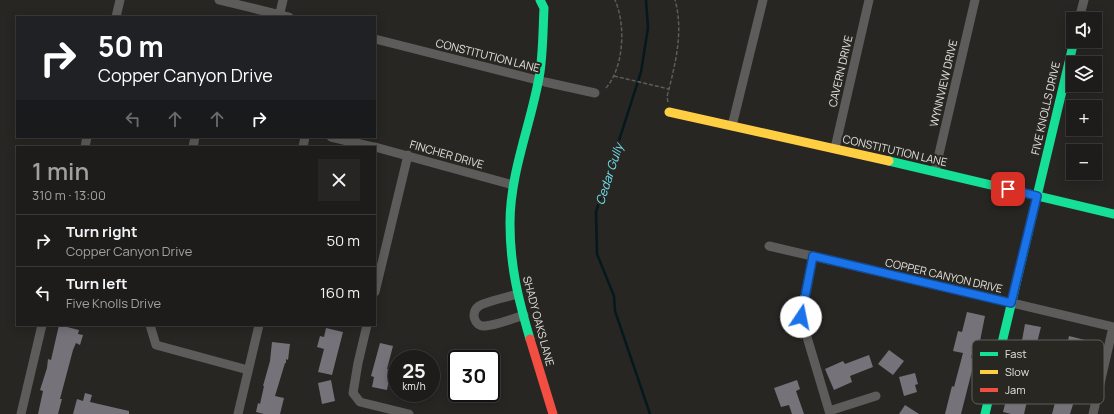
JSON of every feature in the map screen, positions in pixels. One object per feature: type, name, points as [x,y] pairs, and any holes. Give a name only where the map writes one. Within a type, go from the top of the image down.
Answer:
[{"type":"street","points":[[116,16],[120,0]]},
{"type":"street","points":[[219,0],[279,16],[283,0]]},
{"type":"street","name":"SHADY OAKS LANE","points":[[540,0],[544,8],[538,80],[513,185],[510,222],[512,263],[517,294],[553,414]]},
{"type":"street","points":[[732,126],[763,0]]},
{"type":"street","name":"CAVERN DRIVE","points":[[835,148],[869,0]]},
{"type":"street","name":"WYNNVIEW DRIVE","points":[[935,171],[975,0]]},
{"type":"street","points":[[1081,12],[1084,0]]},
{"type":"street","name":"CONSTITUTION LANE","points":[[376,39],[595,93]]},
{"type":"street","name":"FIVE KNOLLS DRIVE","points":[[1002,340],[1072,48]]},
{"type":"street","name":"CONSTITUTION LANE","points":[[669,112],[835,148],[1114,214]]},
{"type":"street","name":"FINCHER DRIVE","points":[[335,138],[370,146]]},
{"type":"street","name":"FINCHER DRIVE","points":[[376,147],[513,185]]},
{"type":"street","points":[[376,288],[408,155]]},
{"type":"street","name":"COPPER CANYON DRIVE","points":[[769,246],[1114,327]]},
{"type":"street","points":[[813,256],[801,317],[830,413],[876,396]]},
{"type":"street","points":[[517,294],[479,306],[474,311],[474,318],[477,323],[483,326],[524,315]]},
{"type":"street","points":[[21,414],[42,326]]},
{"type":"street","points":[[150,326],[156,346],[248,370]]},
{"type":"street","points":[[238,414],[259,326]]},
{"type":"street","points":[[367,326],[353,393],[360,402],[409,414]]},
{"type":"street","points":[[1104,368],[1114,327]]},
{"type":"street","name":"FIVE KNOLLS DRIVE","points":[[985,414],[987,404]]},
{"type":"street","points":[[1093,414],[1095,404]]},
{"type":"path","points":[[606,88],[614,76],[622,38],[619,10],[615,0]]},
{"type":"path","points":[[668,102],[669,89],[677,55],[678,14],[675,0]]},
{"type":"path","points":[[614,76],[669,89]]},
{"type":"building","points":[[967,312],[985,316],[980,340],[972,340],[972,371],[961,414],[945,414],[952,386],[954,387],[963,353],[953,351],[958,331],[962,332]]},
{"type":"building","points":[[1025,324],[1041,327],[1038,340],[1022,340]]},
{"type":"building","points":[[59,326],[79,330],[78,334],[83,335],[80,345],[76,343],[73,350],[60,399],[62,399],[58,414],[38,414],[43,391],[40,390],[47,368],[48,359],[51,360]]},
{"type":"building","points":[[326,328],[343,332],[332,375],[318,372],[324,349],[317,347],[320,336],[324,337]]},
{"type":"building","points":[[1069,336],[1085,340],[1068,340]]},
{"type":"building","points":[[272,342],[290,344],[288,360],[286,359],[275,396],[284,398],[280,414],[264,414],[256,412],[258,403],[260,404],[270,361]]},
{"type":"building","points":[[380,343],[393,346],[392,350],[388,350],[387,390],[372,387],[374,377],[371,376]]},
{"type":"building","points":[[889,350],[904,361],[893,375],[878,364]]},
{"type":"building","points":[[869,355],[873,367],[850,376],[852,382],[834,390],[825,369],[843,361],[845,364]]},
{"type":"building","points":[[915,373],[918,384],[915,385],[917,392],[904,396],[899,377]]},
{"type":"building","points":[[331,380],[335,401],[322,404],[318,383]]},
{"type":"building","points":[[797,380],[800,389],[796,391],[804,414],[792,414],[789,405],[781,407],[774,388]]},
{"type":"building","points":[[85,393],[92,395],[90,402],[129,411],[129,414],[73,414],[77,399],[83,401]]},
{"type":"building","points":[[1005,404],[1026,404],[1024,414],[1011,414],[1003,412]]},
{"type":"building","points":[[1055,404],[1073,404],[1070,414],[1052,414]]},
{"type":"building","points":[[905,405],[919,414],[899,414]]},
{"type":"waterway","name":"Cedar Gully","points":[[646,0],[648,28],[641,72],[596,212],[597,254],[614,296],[615,311],[650,414]]},
{"type":"traffic: fast","points":[[530,339],[513,268],[510,223],[511,204],[517,166],[540,72],[544,8],[540,0]]},
{"type":"traffic: fast","points":[[1003,340],[1072,48]]},
{"type":"traffic: fast","points":[[889,161],[1114,214]]},
{"type":"traffic: fast","points":[[985,414],[987,404]]},
{"type":"traffic: slow","points":[[669,112],[889,161]]},
{"type":"traffic: jam","points":[[530,339],[553,414]]},
{"type":"route","points":[[801,317],[813,256],[1011,303],[1037,196],[1008,189]]}]
